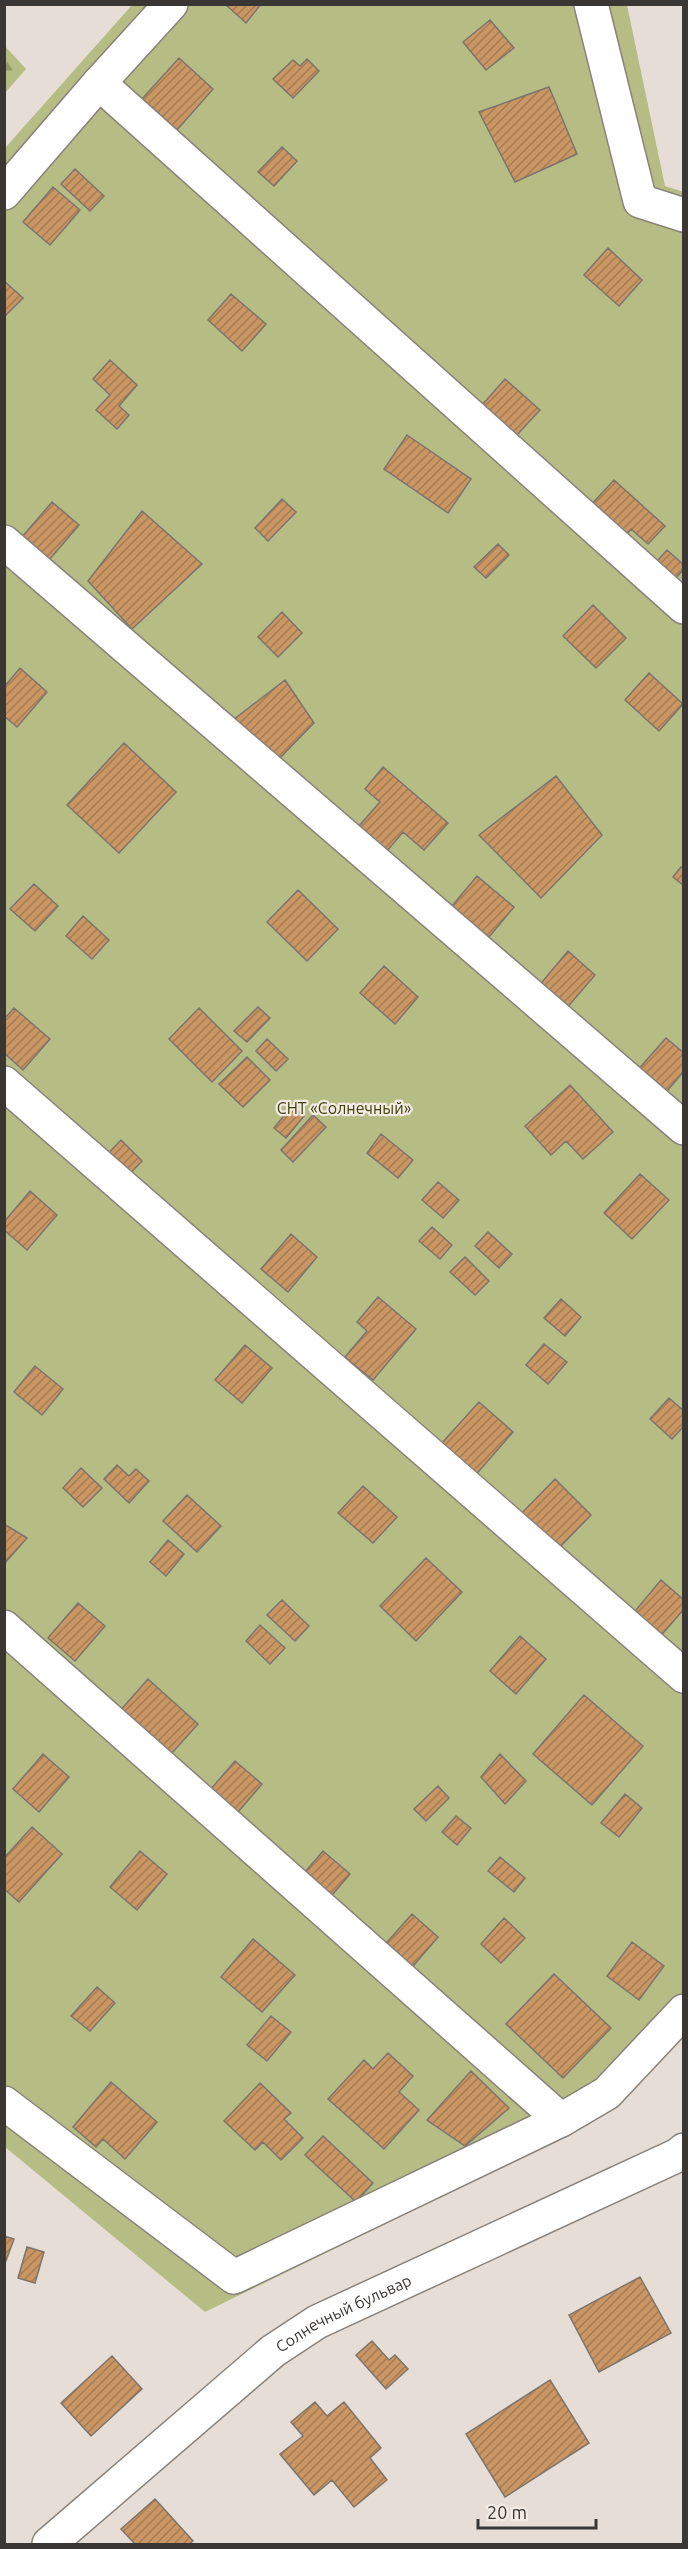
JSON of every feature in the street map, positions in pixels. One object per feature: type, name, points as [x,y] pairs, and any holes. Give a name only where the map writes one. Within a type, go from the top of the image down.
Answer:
[{"type":"street","points":[[4,193],[171,4]]},
{"type":"street","points":[[591,4],[640,201],[684,215]]},
{"type":"street","points":[[99,83],[684,607]]},
{"type":"street","points":[[4,542],[684,1128]]},
{"type":"street","points":[[4,1083],[684,1676]]},
{"type":"street","points":[[4,1627],[561,2120]]},
{"type":"street","points":[[4,2103],[234,2277],[561,2120],[606,2093],[684,2011]]},
{"type":"street","name":"Солнечный бульвар","points":[[49,2544],[273,2351],[317,2322],[678,2155],[684,2150]]},
{"type":"green space","name":"СНТ «Солнечный»","points":[[132,5],[627,5],[665,186],[684,192],[683,2025],[590,2124],[205,2312],[5,2147],[5,148]]},
{"type":"green space","points":[[5,46],[26,69],[5,93]]},
{"type":"building","points":[[225,4],[261,4],[246,23]]},
{"type":"building","points":[[490,20],[514,48],[486,70],[463,42]]},
{"type":"building","points":[[179,58],[213,89],[177,130],[142,99]]},
{"type":"building","points":[[307,59],[319,71],[293,98],[273,79],[293,60],[300,66]]},
{"type":"building","points":[[549,87],[577,154],[515,182],[479,112]]},
{"type":"building","points":[[282,147],[297,161],[274,186],[258,172]]},
{"type":"building","points":[[75,169],[104,196],[90,211],[61,184]]},
{"type":"building","points":[[53,187],[80,210],[50,245],[23,222]]},
{"type":"building","points":[[608,248],[642,280],[619,306],[584,275]]},
{"type":"building","points":[[4,281],[23,298],[4,317]]},
{"type":"building","points":[[231,294],[266,324],[242,351],[208,320]]},
{"type":"building","points":[[110,360],[137,385],[119,406],[129,415],[117,429],[96,410],[110,395],[93,379]]},
{"type":"building","points":[[505,379],[540,410],[516,436],[482,405]]},
{"type":"building","points":[[407,435],[471,479],[448,513],[384,469]]},
{"type":"building","points":[[614,480],[665,526],[648,544],[631,529],[624,538],[589,507]]},
{"type":"building","points":[[282,499],[296,512],[268,541],[255,528]]},
{"type":"building","points":[[52,502],[79,525],[49,560],[22,537]]},
{"type":"building","points":[[142,511],[202,564],[132,629],[88,581]]},
{"type":"building","points":[[498,544],[509,555],[486,578],[474,567]]},
{"type":"building","points":[[667,550],[684,565],[684,569],[664,591],[645,575]]},
{"type":"building","points":[[593,605],[626,638],[596,668],[563,636]]},
{"type":"building","points":[[282,612],[302,633],[278,657],[258,637]]},
{"type":"building","points":[[20,668],[47,692],[17,727],[4,716],[4,687]]},
{"type":"building","points":[[649,673],[683,704],[659,731],[625,700]]},
{"type":"building","points":[[285,680],[314,723],[278,760],[233,720]]},
{"type":"building","points":[[124,743],[176,792],[119,853],[67,805]]},
{"type":"building","points":[[383,767],[448,823],[424,850],[403,832],[387,851],[359,826],[380,802],[365,789]]},
{"type":"building","points":[[556,776],[602,835],[541,898],[479,835]]},
{"type":"building","points":[[681,867],[684,869],[684,886],[673,877]]},
{"type":"building","points":[[477,876],[514,907],[489,937],[452,906]]},
{"type":"building","points":[[34,884],[58,906],[35,931],[10,909]]},
{"type":"building","points":[[298,890],[338,929],[307,961],[267,922]]},
{"type":"building","points":[[83,916],[109,940],[92,959],[66,936]]},
{"type":"building","points":[[568,951],[595,975],[565,1010],[538,987]]},
{"type":"building","points":[[384,966],[418,997],[395,1024],[360,993]]},
{"type":"building","points":[[258,1007],[270,1018],[247,1042],[234,1031]]},
{"type":"building","points":[[14,1008],[50,1039],[23,1070],[4,1053],[4,1019]]},
{"type":"building","points":[[199,1008],[242,1051],[212,1082],[169,1039]]},
{"type":"building","points":[[666,1038],[684,1053],[684,1071],[663,1096],[636,1072]]},
{"type":"building","points":[[267,1039],[288,1059],[276,1071],[256,1051]]},
{"type":"building","points":[[247,1057],[270,1080],[243,1107],[219,1084]]},
{"type":"building","points":[[570,1085],[613,1132],[583,1159],[566,1141],[551,1155],[525,1126]]},
{"type":"building","points":[[292,1106],[304,1116],[286,1138],[274,1128]]},
{"type":"building","points":[[313,1115],[326,1127],[293,1162],[281,1150]]},
{"type":"building","points":[[381,1134],[413,1160],[398,1178],[367,1153]]},
{"type":"building","points":[[121,1140],[142,1161],[119,1185],[97,1165]]},
{"type":"building","points":[[640,1174],[669,1200],[632,1239],[604,1213]]},
{"type":"building","points":[[438,1182],[459,1200],[443,1218],[422,1200]]},
{"type":"building","points":[[30,1191],[57,1215],[27,1250],[4,1230],[4,1222]]},
{"type":"building","points":[[432,1227],[452,1245],[440,1259],[419,1241]]},
{"type":"building","points":[[488,1232],[512,1254],[499,1268],[475,1246]]},
{"type":"building","points":[[291,1234],[317,1257],[288,1292],[261,1269]]},
{"type":"building","points":[[465,1257],[489,1281],[475,1295],[450,1272]]},
{"type":"building","points":[[378,1297],[416,1329],[373,1380],[345,1357],[367,1331],[357,1322]]},
{"type":"building","points":[[561,1299],[581,1317],[565,1336],[544,1318]]},
{"type":"building","points":[[544,1344],[567,1362],[548,1384],[526,1365]]},
{"type":"building","points":[[245,1345],[272,1368],[242,1403],[215,1380]]},
{"type":"building","points":[[35,1366],[63,1389],[42,1415],[14,1392]]},
{"type":"building","points":[[669,1398],[684,1411],[684,1426],[672,1439],[650,1419]]},
{"type":"building","points":[[479,1402],[513,1432],[467,1485],[432,1454]]},
{"type":"building","points":[[117,1465],[129,1476],[136,1469],[149,1481],[129,1503],[104,1479]]},
{"type":"building","points":[[81,1468],[102,1488],[83,1507],[63,1488]]},
{"type":"building","points":[[555,1479],[591,1515],[554,1553],[518,1517]]},
{"type":"building","points":[[363,1486],[397,1517],[373,1543],[338,1513]]},
{"type":"building","points":[[187,1495],[221,1526],[197,1552],[163,1521]]},
{"type":"building","points":[[4,1524],[27,1538],[4,1564]]},
{"type":"building","points":[[168,1540],[184,1554],[166,1576],[150,1562]]},
{"type":"building","points":[[426,1558],[462,1592],[416,1641],[380,1606]]},
{"type":"building","points":[[661,1580],[684,1600],[684,1609],[658,1639],[631,1616]]},
{"type":"building","points":[[282,1600],[309,1626],[295,1641],[267,1615]]},
{"type":"building","points":[[78,1603],[105,1626],[75,1661],[48,1638]]},
{"type":"building","points":[[260,1625],[285,1648],[270,1664],[246,1641]]},
{"type":"building","points":[[520,1636],[546,1659],[516,1694],[490,1671]]},
{"type":"building","points":[[148,1679],[198,1724],[162,1764],[112,1720]]},
{"type":"building","points":[[584,1695],[643,1746],[592,1805],[533,1754]]},
{"type":"building","points":[[43,1754],[69,1777],[39,1812],[13,1789]]},
{"type":"building","points":[[500,1754],[526,1781],[505,1804],[481,1777]]},
{"type":"building","points":[[235,1761],[262,1784],[232,1819],[205,1796]]},
{"type":"building","points":[[438,1786],[449,1798],[426,1821],[414,1809]]},
{"type":"building","points":[[625,1794],[642,1808],[619,1837],[601,1823]]},
{"type":"building","points":[[456,1816],[471,1828],[457,1845],[442,1832]]},
{"type":"building","points":[[32,1827],[62,1854],[19,1902],[4,1889],[4,1858]]},
{"type":"building","points":[[140,1851],[167,1874],[137,1910],[110,1887]]},
{"type":"building","points":[[323,1851],[350,1874],[320,1909],[293,1886]]},
{"type":"building","points":[[500,1857],[525,1878],[514,1892],[488,1871]]},
{"type":"building","points":[[412,1914],[438,1937],[408,1972],[381,1949]]},
{"type":"building","points":[[504,1918],[525,1938],[501,1963],[481,1944]]},
{"type":"building","points":[[253,1939],[295,1975],[262,2012],[221,1977]]},
{"type":"building","points":[[632,1942],[664,1966],[639,2000],[607,1976]]},
{"type":"building","points":[[554,1974],[611,2028],[563,2078],[506,2024]]},
{"type":"building","points":[[97,1987],[115,2003],[90,2031],[71,2016]]},
{"type":"building","points":[[271,2016],[291,2032],[267,2061],[247,2045]]},
{"type":"building","points":[[388,2053],[413,2076],[399,2092],[419,2110],[384,2149],[328,2099],[364,2060],[373,2069]]},
{"type":"building","points":[[471,2071],[509,2108],[465,2146],[427,2120]]},
{"type":"building","points":[[111,2082],[157,2122],[125,2159],[103,2139],[96,2147],[73,2127]]},
{"type":"building","points":[[260,2083],[291,2113],[284,2119],[303,2138],[281,2160],[263,2142],[255,2150],[224,2121]]},
{"type":"building","points":[[323,2136],[373,2183],[356,2202],[305,2155]]},
{"type":"building","points":[[4,2236],[14,2239],[4,2266]]},
{"type":"building","points":[[27,2247],[44,2252],[35,2283],[18,2278]]},
{"type":"building","points":[[640,2277],[671,2333],[599,2372],[569,2315]]},
{"type":"building","points":[[372,2341],[389,2360],[395,2355],[408,2369],[386,2389],[356,2355]]},
{"type":"building","points":[[112,2356],[142,2389],[91,2436],[61,2403]]},
{"type":"building","points":[[550,2380],[589,2443],[505,2497],[466,2434]]},
{"type":"building","points":[[315,2402],[327,2416],[344,2402],[381,2448],[370,2458],[387,2480],[354,2507],[332,2480],[314,2495],[280,2454],[303,2436],[291,2422]]},
{"type":"building","points":[[155,2499],[193,2541],[189,2544],[135,2544],[121,2529]]}]
